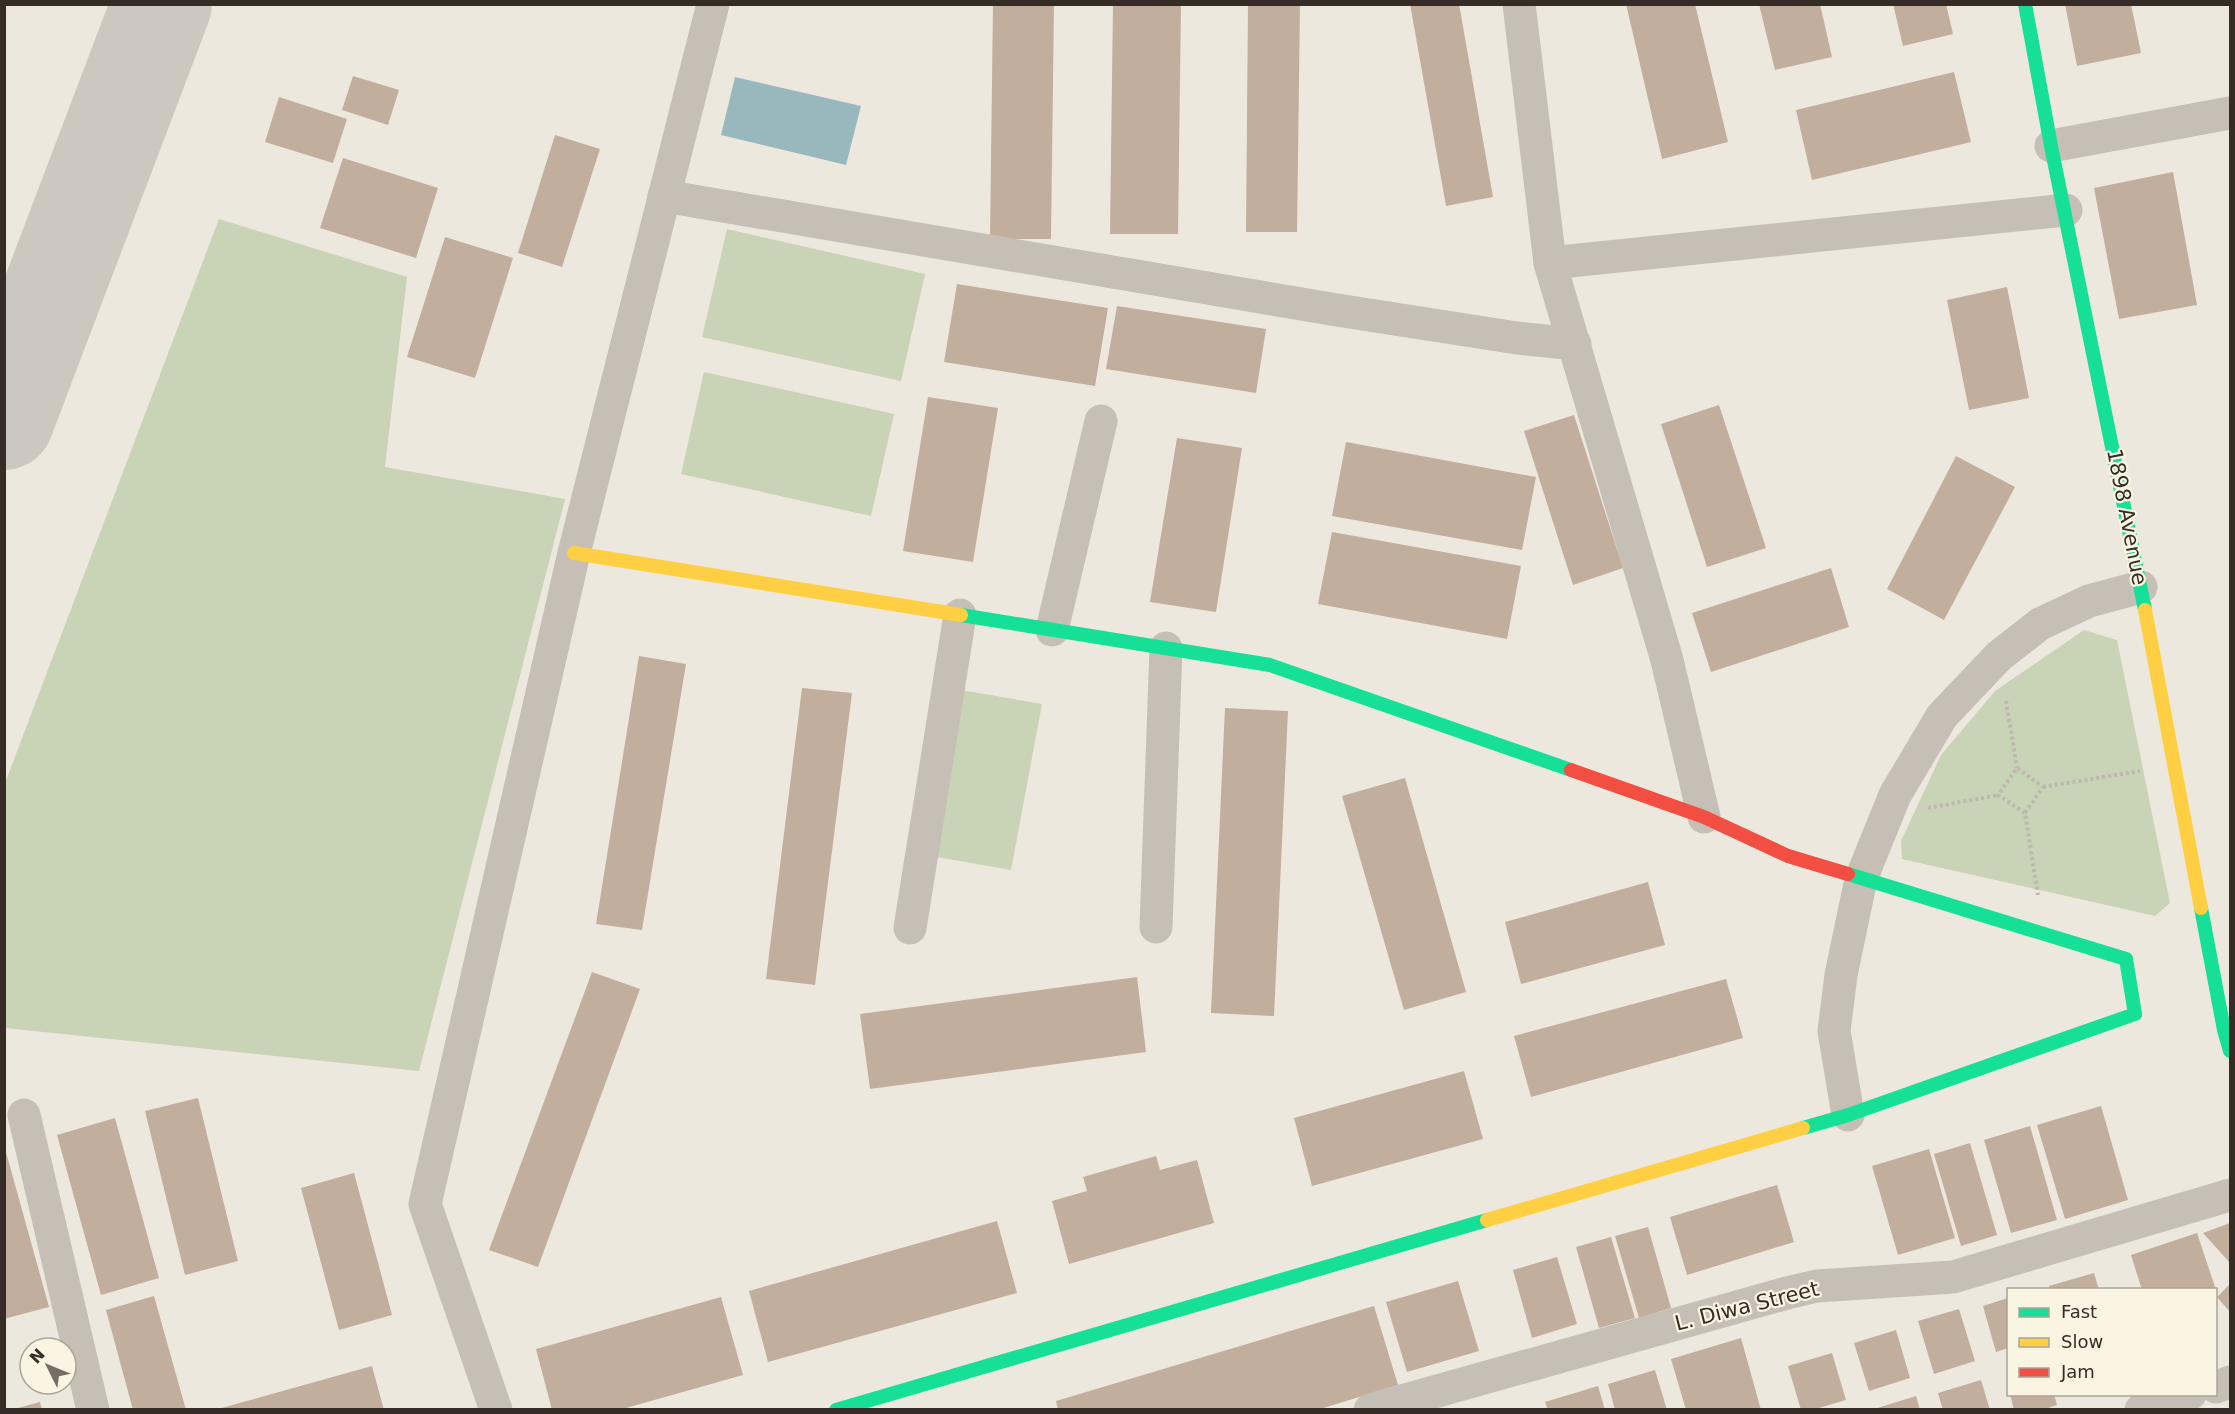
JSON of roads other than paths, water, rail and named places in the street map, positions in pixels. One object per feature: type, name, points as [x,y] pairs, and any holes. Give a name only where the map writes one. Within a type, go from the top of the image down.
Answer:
[{"type":"street","points":[[496,1410],[425,1204],[574,554],[713,4]]},
{"type":"street","points":[[1519,4],[1550,263],[1667,660],[1704,817]]},
{"type":"street","name":"1898 Avenue","points":[[2025,4],[2051,146],[2066,210],[2141,587],[2173,765],[2223,983],[2224,1030],[2230,1050]]},
{"type":"street","points":[[2051,146],[2230,112]]},
{"type":"street","points":[[664,196],[1337,310],[1517,338],[1575,344]]},
{"type":"street","points":[[1550,263],[2066,210]]},
{"type":"street","points":[[1052,630],[1101,421]]},
{"type":"street","points":[[574,554],[1270,665],[1704,817],[1788,856],[2126,959],[2135,1014],[1848,1115],[836,1410]]},
{"type":"street","points":[[1848,1115],[1834,1031],[1840,975],[1862,879],[1895,795],[1942,716],[1999,656],[2040,624],[2089,601],[2141,587]]},
{"type":"street","points":[[910,928],[960,615]]},
{"type":"street","points":[[1156,927],[1166,648]]},
{"type":"street","points":[[24,1115],[93,1410]]},
{"type":"street","name":"L. Diwa Street","points":[[1370,1410],[1817,1286],[1953,1277],[2230,1195]]},
{"type":"street","points":[[2141,1410],[2187,1396]]},
{"type":"water","points":[[735,77],[861,106],[846,165],[721,135]]}]
